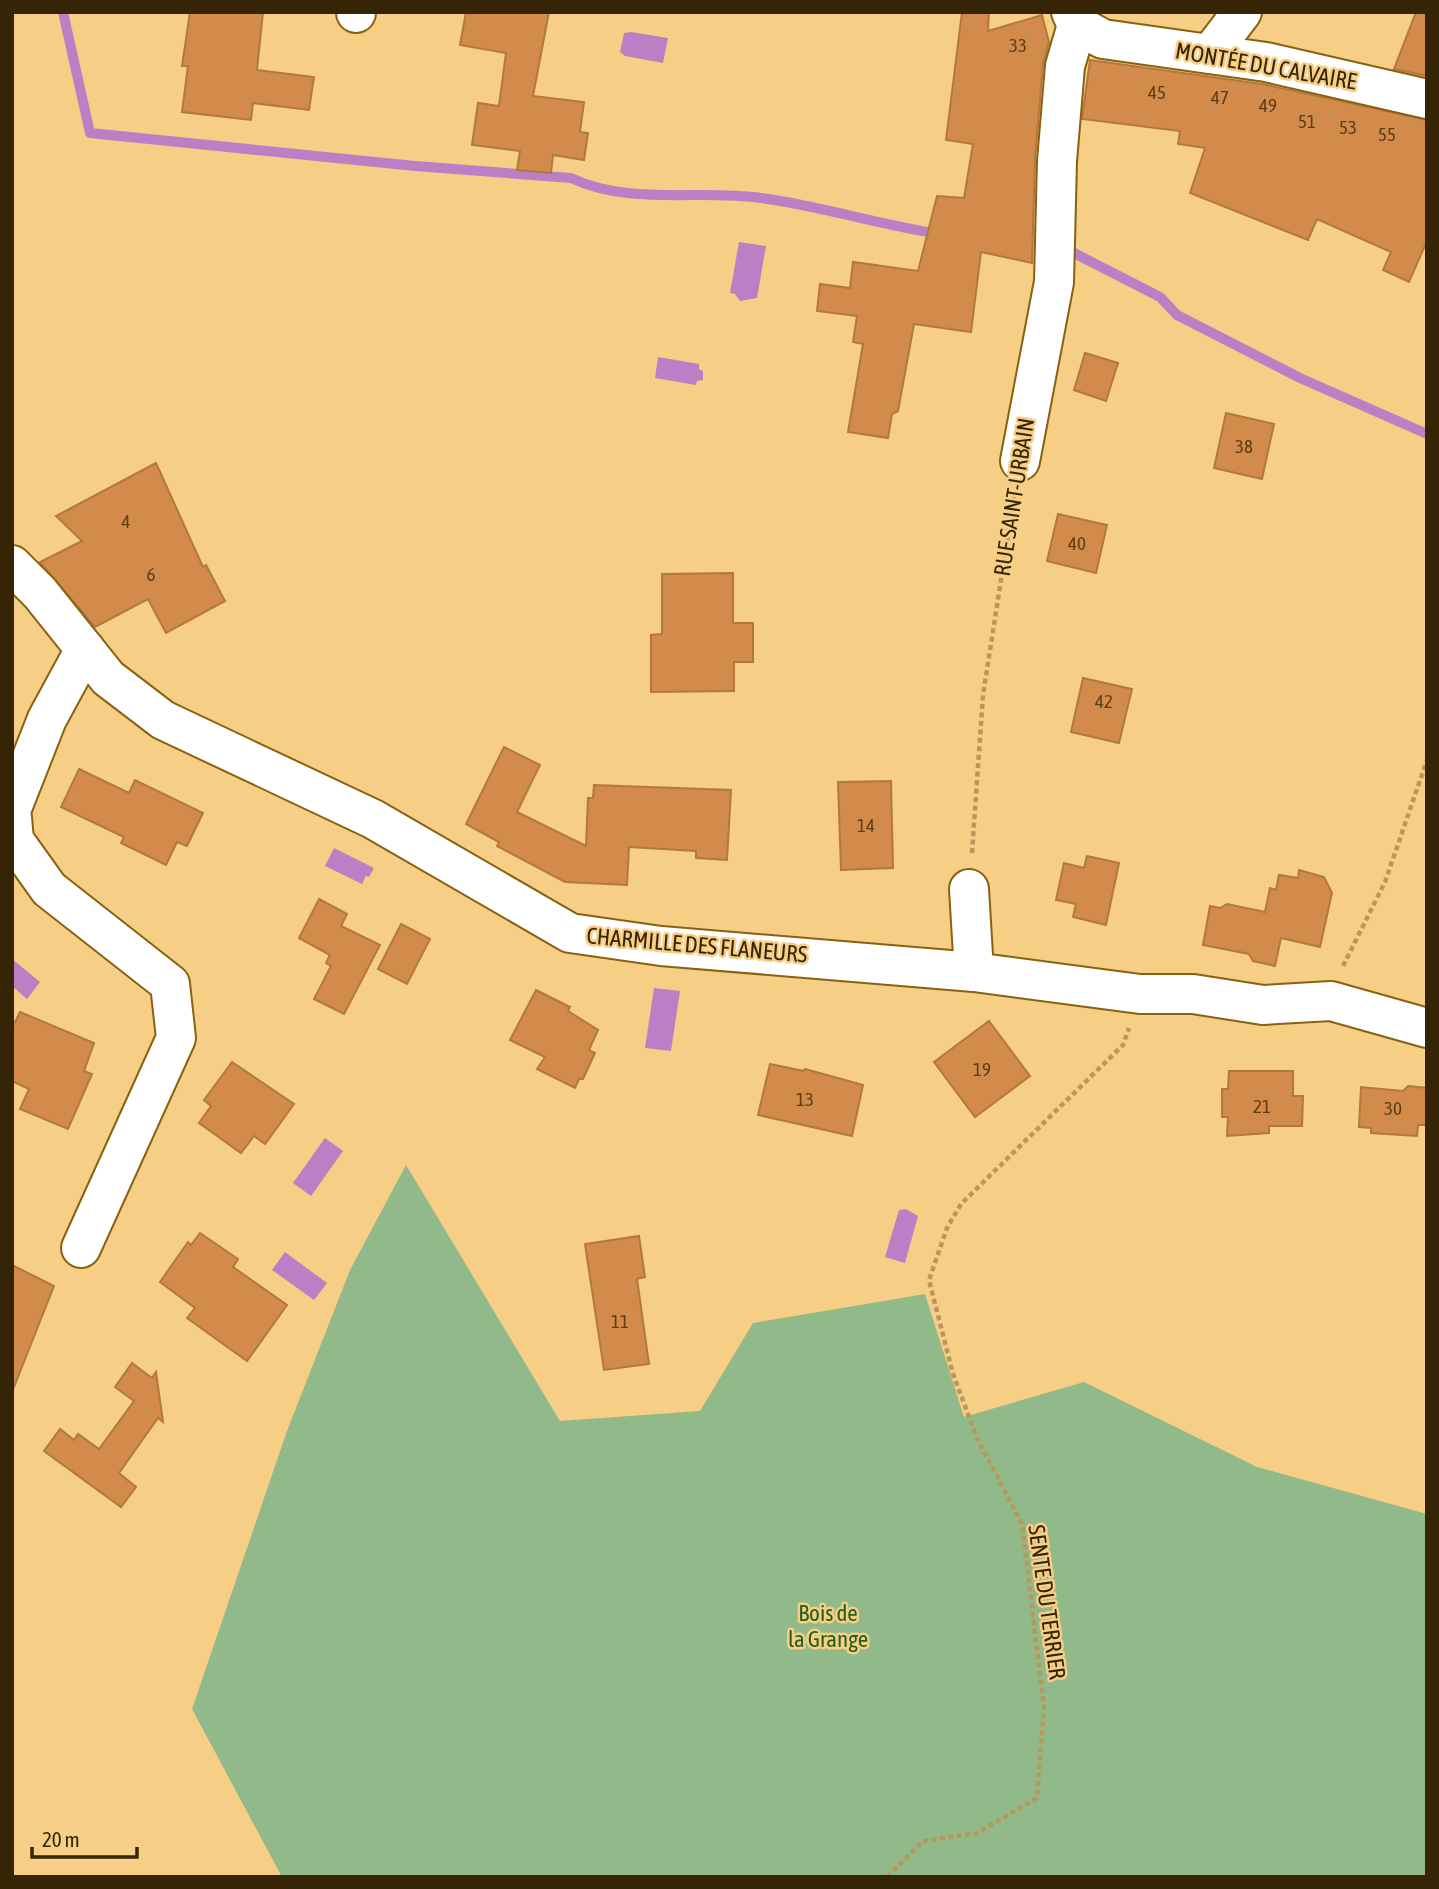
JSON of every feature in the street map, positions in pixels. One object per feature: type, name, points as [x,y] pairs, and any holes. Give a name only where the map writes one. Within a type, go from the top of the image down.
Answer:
[{"type":"street","points":[[1210,54],[1242,12]]},
{"type":"street","name":"MONTÉE DU CALVAIRE","points":[[1084,26],[1210,54],[1266,62],[1427,99]]},
{"type":"street","name":"RUE SAINT-URBAIN","points":[[1020,461],[1054,282],[1057,161],[1065,66],[1084,26]]},
{"type":"street","name":"CHARMILLE DES FLANEURS","points":[[12,565],[108,678],[163,720],[373,818],[570,933],[662,946],[974,972],[1140,995],[1193,994],[1263,1005],[1336,986],[1427,1028]]},
{"type":"street","points":[[12,808],[47,719],[85,649]]},
{"type":"street","points":[[12,818],[14,840],[50,889],[170,984],[176,1038],[81,1248]]},
{"type":"street","points":[[969,889],[974,972]]},
{"type":"path","name":"RUE SAINT-URBAIN","points":[[969,889],[983,695],[1020,461]]},
{"type":"path","points":[[1336,986],[1385,882],[1427,760]]},
{"type":"path","name":"SENTE DU TERRIER","points":[[887,1877],[923,1841],[977,1833],[1037,1798],[1044,1707],[1022,1524],[977,1438],[953,1374],[929,1280],[935,1256],[961,1204],[1123,1045],[1140,995]]},
{"type":"green space","name":"Bois de la Grange","points":[[406,1165],[560,1421],[700,1411],[753,1323],[925,1294],[964,1417],[1084,1382],[1257,1467],[1427,1514],[1427,1877],[282,1877],[192,1709],[287,1431],[350,1270]]},
{"type":"shaded area","points":[[624,33],[668,38],[663,63],[625,56],[620,52]]},
{"type":"shaded area","points":[[739,242],[766,246],[757,298],[740,301],[735,294],[730,293]]},
{"type":"shaded area","points":[[658,357],[699,364],[699,369],[703,371],[703,380],[697,381],[696,385],[655,378]]},
{"type":"shaded area","points":[[334,848],[374,868],[362,884],[325,866]]},
{"type":"shaded area","points":[[12,959],[40,982],[27,999],[12,986]]},
{"type":"shaded area","points":[[654,988],[680,991],[671,1051],[645,1048]]},
{"type":"shaded area","points":[[325,1138],[343,1151],[311,1196],[293,1183]]},
{"type":"shaded area","points":[[906,1209],[918,1216],[905,1263],[885,1257],[899,1210]]},
{"type":"shaded area","points":[[285,1252],[327,1283],[314,1300],[272,1270]]},
{"type":"building","points":[[190,12],[263,12],[257,70],[314,77],[309,110],[253,103],[251,120],[182,112],[188,66],[182,66]]},
{"type":"building","points":[[466,12],[549,12],[533,96],[584,102],[580,132],[588,133],[584,160],[553,155],[551,173],[517,170],[520,151],[472,145],[478,103],[499,106],[506,53],[460,45]]},
{"type":"building","points":[[962,12],[989,12],[988,31],[1042,15],[1049,42],[1043,64],[1035,159],[1032,263],[981,252],[971,332],[914,324],[898,411],[892,414],[888,438],[848,432],[863,344],[853,342],[857,316],[817,311],[820,284],[850,288],[853,262],[918,271],[937,196],[964,198],[973,144],[946,140]]},
{"type":"building","points":[[1416,12],[1427,12],[1427,76],[1394,69]]},
{"type":"building","points":[[1090,60],[1262,84],[1427,120],[1427,241],[1409,282],[1383,270],[1391,252],[1317,219],[1308,240],[1190,193],[1205,148],[1178,144],[1180,131],[1082,119]]},
{"type":"building","points":[[1085,353],[1118,363],[1106,401],[1074,390]]},
{"type":"building","points":[[1226,413],[1274,424],[1262,479],[1214,468]]},
{"type":"building","points":[[156,463],[203,567],[206,565],[225,601],[166,633],[148,599],[95,627],[40,562],[82,541],[56,516]]},
{"type":"building","points":[[1058,514],[1107,525],[1096,573],[1047,561]]},
{"type":"building","points":[[733,573],[733,623],[753,623],[753,662],[734,662],[734,691],[651,692],[651,635],[662,634],[662,574]]},
{"type":"building","points":[[1083,678],[1132,689],[1119,743],[1071,732]]},
{"type":"building","points":[[504,747],[540,765],[517,812],[586,846],[588,798],[593,798],[594,785],[731,790],[727,860],[696,858],[696,851],[629,847],[627,885],[565,882],[497,846],[499,842],[466,824]]},
{"type":"building","points":[[79,769],[129,793],[135,780],[203,813],[187,846],[177,842],[166,865],[121,843],[124,837],[61,807]]},
{"type":"building","points":[[891,781],[893,868],[841,870],[838,782]]},
{"type":"building","points":[[1087,856],[1119,863],[1106,925],[1073,917],[1076,904],[1056,900],[1064,863],[1084,868]]},
{"type":"building","points":[[1299,870],[1324,877],[1332,893],[1320,947],[1281,938],[1275,966],[1253,961],[1249,954],[1203,945],[1210,906],[1220,908],[1227,904],[1265,912],[1270,888],[1276,890],[1279,875],[1298,878]]},
{"type":"building","points":[[319,899],[347,914],[341,926],[380,945],[344,1014],[314,999],[331,966],[326,963],[330,955],[299,938]]},
{"type":"building","points":[[401,924],[430,939],[407,984],[378,969]]},
{"type":"building","points":[[536,990],[570,1007],[568,1011],[598,1030],[589,1050],[595,1053],[583,1079],[579,1079],[575,1088],[537,1069],[545,1057],[510,1040]]},
{"type":"building","points":[[20,1012],[94,1043],[84,1071],[92,1074],[68,1129],[20,1109],[29,1089],[12,1081],[12,1028]]},
{"type":"building","points":[[989,1021],[1030,1076],[975,1117],[934,1062]]},
{"type":"building","points":[[232,1062],[294,1104],[265,1144],[254,1136],[241,1153],[199,1123],[211,1106],[204,1100]]},
{"type":"building","points":[[770,1064],[804,1071],[805,1069],[863,1085],[852,1136],[758,1115]]},
{"type":"building","points":[[1229,1071],[1293,1071],[1293,1096],[1303,1096],[1302,1126],[1269,1126],[1269,1133],[1227,1136],[1228,1117],[1222,1117],[1222,1089],[1228,1089]]},
{"type":"building","points":[[1408,1086],[1427,1088],[1427,1125],[1418,1125],[1417,1136],[1371,1133],[1371,1128],[1359,1127],[1361,1087],[1403,1091]]},
{"type":"building","points":[[200,1233],[238,1259],[233,1267],[287,1305],[247,1361],[187,1318],[195,1308],[160,1282],[188,1242],[191,1245]]},
{"type":"building","points":[[639,1236],[645,1277],[637,1279],[649,1364],[604,1370],[585,1244]]},
{"type":"building","points":[[12,1265],[54,1286],[14,1387],[12,1387]]},
{"type":"building","points":[[132,1363],[152,1378],[156,1372],[163,1422],[158,1418],[119,1473],[136,1487],[121,1507],[44,1451],[60,1429],[74,1440],[78,1434],[99,1449],[134,1401],[115,1387]]},
{"type":"waterway","points":[[63,12],[90,133],[415,166],[571,178],[617,192],[761,198],[940,234]]},
{"type":"waterway","points":[[1072,252],[1160,297],[1177,315],[1300,378],[1427,434]]}]
